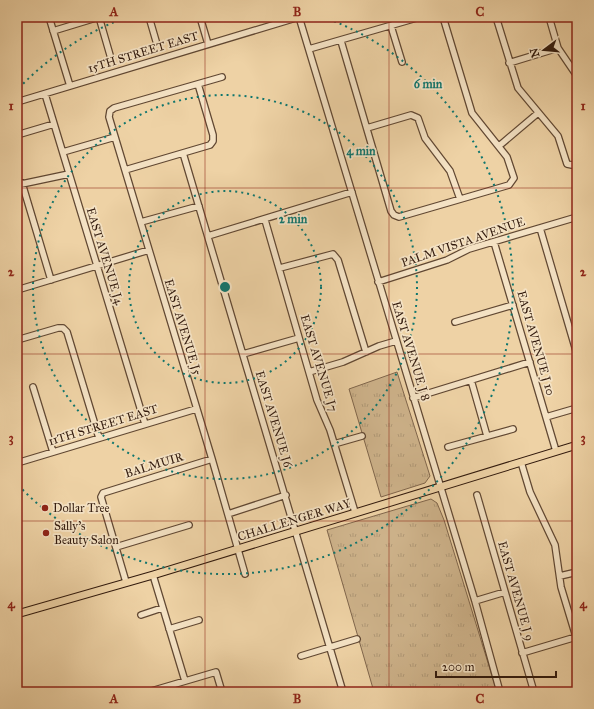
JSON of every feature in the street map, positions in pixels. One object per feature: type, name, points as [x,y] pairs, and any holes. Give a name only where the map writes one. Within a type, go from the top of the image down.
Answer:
[{"type":"main road","name":"CHALLENGER WAY","points":[[17,614],[153,575],[577,445]]},
{"type":"street","points":[[49,17],[70,86]]},
{"type":"street","points":[[53,31],[99,17],[110,55]]},
{"type":"street","points":[[149,17],[156,41]]},
{"type":"street","points":[[200,17],[208,44]]},
{"type":"street","name":"15TH STREET EAST","points":[[17,102],[299,17]]},
{"type":"street","name":"EAST AVENUE J 8","points":[[299,17],[475,601],[500,692]]},
{"type":"street","points":[[309,49],[420,17]]},
{"type":"street","points":[[341,41],[391,211],[394,215],[399,217],[509,185],[513,182],[514,178],[508,157],[472,113],[443,17]]},
{"type":"street","points":[[496,17],[509,62],[521,94],[558,136],[567,164],[572,166],[577,164]]},
{"type":"street","points":[[549,17],[558,48],[576,73]]},
{"type":"street","points":[[391,26],[402,62]]},
{"type":"street","points":[[509,62],[558,48]]},
{"type":"street","points":[[126,170],[210,145],[213,140],[213,135],[198,84],[222,77]]},
{"type":"street","name":"EAST AVENUE J5","points":[[198,84],[114,108],[110,111],[109,117],[212,458],[245,574]]},
{"type":"street","name":"EAST AVENUE J4","points":[[46,94],[145,424]]},
{"type":"street","points":[[499,146],[538,113]]},
{"type":"street","points":[[367,128],[410,115],[418,118],[425,138],[450,171],[460,199]]},
{"type":"street","points":[[17,135],[54,124]]},
{"type":"street","points":[[63,152],[115,137]]},
{"type":"street","name":"EAST AVENUE J6","points":[[183,153],[286,495],[343,692]]},
{"type":"street","points":[[50,280],[20,184],[69,174]]},
{"type":"street","points":[[208,236],[265,220],[352,192]]},
{"type":"street","points":[[141,222],[199,206]]},
{"type":"street","name":"PALM VISTA AVENUE","points":[[378,282],[447,260],[469,249],[577,217]]},
{"type":"street","name":"EAST AVENUE J7","points":[[265,220],[309,372],[334,444],[355,512]]},
{"type":"street","points":[[540,228],[577,354]]},
{"type":"street","name":"EAST AVENUE J 10","points":[[494,242],[556,451]]},
{"type":"street","points":[[17,290],[149,250]]},
{"type":"street","points":[[280,268],[333,254],[338,260],[366,352]]},
{"type":"street","points":[[455,322],[513,305]]},
{"type":"street","points":[[17,340],[58,328],[63,328],[67,332],[99,438]]},
{"type":"street","points":[[243,354],[299,338]]},
{"type":"street","points":[[309,372],[343,362],[396,341]]},
{"type":"street","points":[[413,398],[530,362]]},
{"type":"street","points":[[471,380],[487,436]]},
{"type":"street","points":[[33,387],[53,452]]},
{"type":"street","points":[[546,417],[577,408]]},
{"type":"street","name":"11TH STREET EAST","points":[[17,462],[196,409]]},
{"type":"street","points":[[448,448],[513,429]]},
{"type":"street","points":[[334,444],[362,436]]},
{"type":"street","name":"BALMUIR","points":[[116,547],[101,497],[103,492],[212,458]]},
{"type":"street","points":[[521,462],[530,492],[555,545],[562,588],[577,638],[522,653]]},
{"type":"street","points":[[228,514],[286,495]]},
{"type":"street","name":"EAST AVENUE J 9","points":[[477,495],[534,692]]},
{"type":"street","points":[[126,582],[116,547],[189,525]]},
{"type":"street","points":[[560,576],[577,572]]},
{"type":"street","points":[[153,575],[185,681]]},
{"type":"street","points":[[475,601],[505,592]]},
{"type":"street","points":[[141,615],[162,608]]},
{"type":"street","points":[[169,629],[199,620]]},
{"type":"street","points":[[301,656],[357,639]]},
{"type":"street","points":[[148,692],[216,672],[222,692]]},
{"type":"green space","points":[[397,372],[430,476],[425,483],[381,497],[349,389]]},
{"type":"green space","points":[[431,499],[437,503],[444,520],[497,692],[374,692],[327,530]]},
{"type":"place","name":"Dollar Tree","points":[[45,508]]},
{"type":"place","name":"Sally's Beauty Salon","points":[[46,533]]}]
